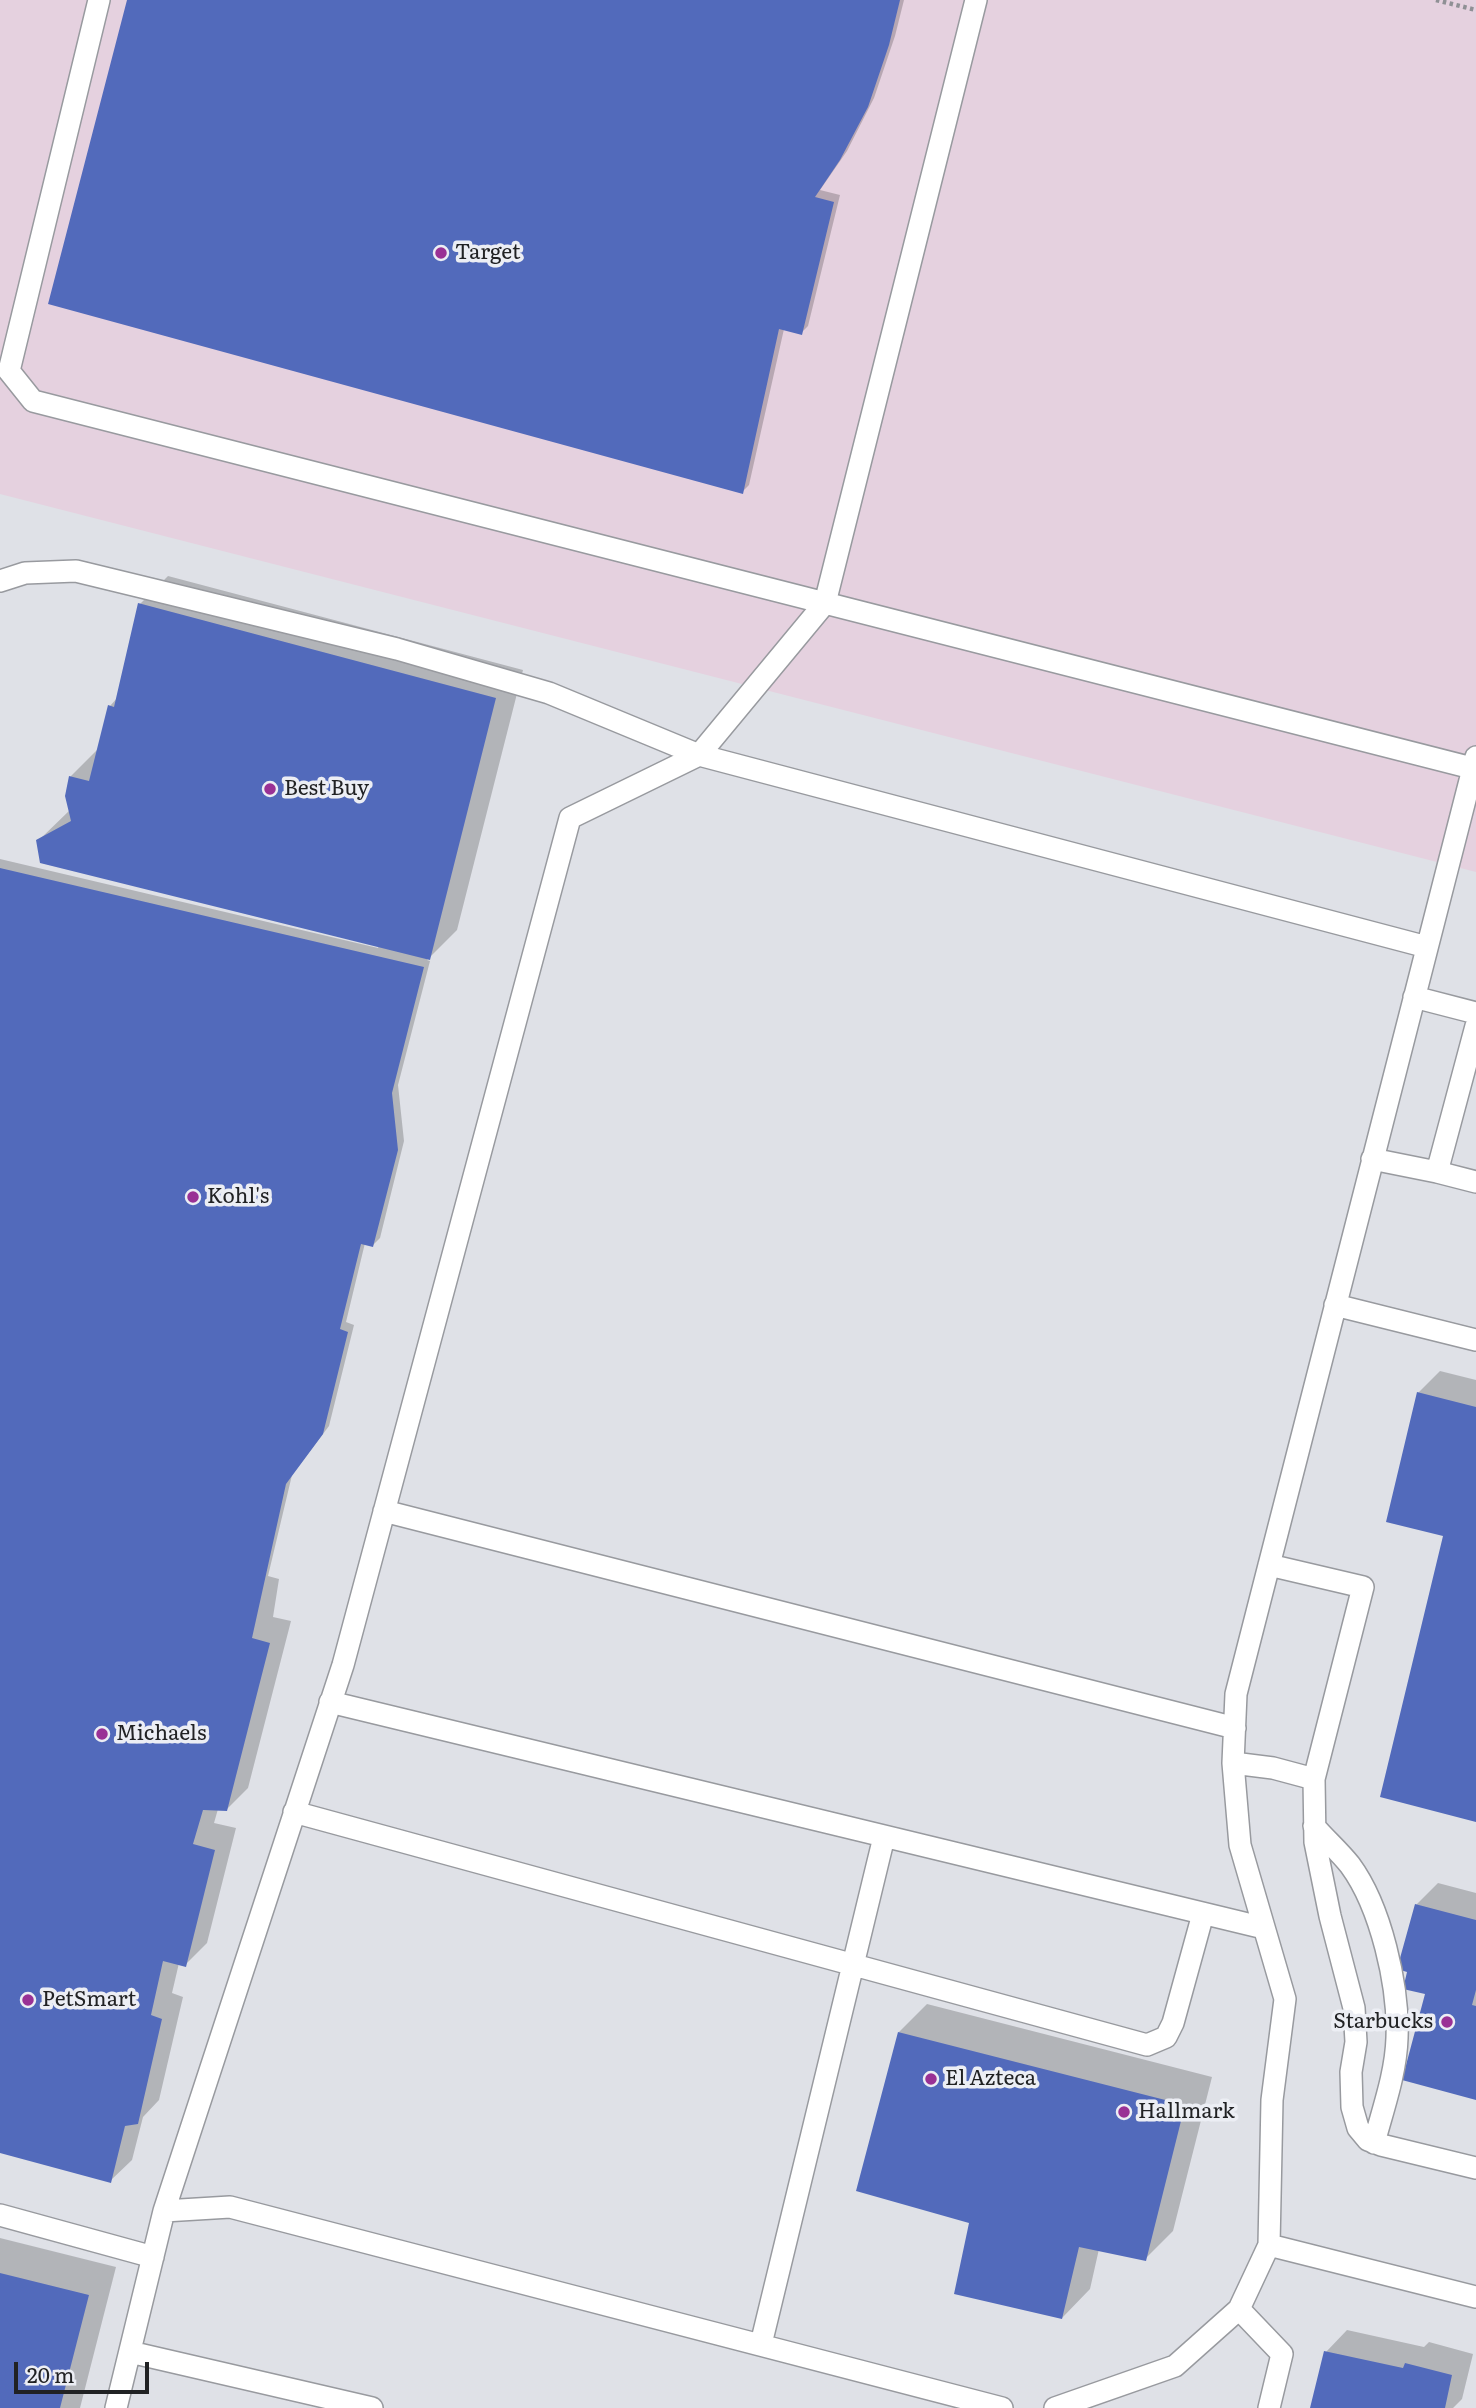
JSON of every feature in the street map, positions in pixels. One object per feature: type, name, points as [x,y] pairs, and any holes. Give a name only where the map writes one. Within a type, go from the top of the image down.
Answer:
[{"type":"lane","points":[[99,0],[9,371],[33,401],[825,603],[1475,764],[1236,1693],[1233,1763],[1240,1845],[1285,1999],[1272,2099],[1269,2245],[1239,2309],[1175,2366],[1055,2408]]},
{"type":"lane","points":[[116,2408],[164,2211],[331,1702],[570,818],[699,755],[825,603],[976,0]]},
{"type":"lane","points":[[0,581],[25,573],[75,571],[397,649],[549,693],[699,755],[1427,947]]},
{"type":"lane","points":[[1414,997],[1476,1013]]},
{"type":"lane","points":[[1437,1172],[1476,1026]]},
{"type":"lane","points":[[1373,1159],[1476,1182]]},
{"type":"lane","points":[[1335,1305],[1476,1340]]},
{"type":"lane","points":[[384,1511],[1235,1728]]},
{"type":"lane","points":[[1269,1565],[1363,1587],[1314,1779],[1314,1826],[1330,1916],[1354,2008],[1356,2042],[1351,2072],[1352,2106],[1358,2128],[1374,2143],[1476,2168]]},
{"type":"lane","points":[[331,1702],[1264,1928]]},
{"type":"lane","points":[[1233,1763],[1273,1768],[1314,1779]]},
{"type":"lane","points":[[295,1812],[1147,2045],[1166,2037],[1173,2023],[1203,1914]]},
{"type":"lane","points":[[1314,1826],[1350,1865],[1372,1901],[1387,1949],[1397,2038],[1394,2067],[1374,2143]]},
{"type":"lane","points":[[761,2344],[884,1836]]},
{"type":"lane","points":[[164,2211],[230,2207],[1002,2408]]},
{"type":"lane","points":[[0,2215],[153,2257]]},
{"type":"lane","points":[[1269,2245],[1476,2297]]},
{"type":"lane","points":[[1239,2309],[1282,2354],[1269,2408]]},
{"type":"lane","points":[[130,2352],[372,2408]]},
{"type":"path","points":[[1436,0],[1476,10]]},
{"type":"shaded area","points":[[0,0],[1476,0],[1476,872],[0,494]]},
{"type":"building","name":"Target","points":[[127,0],[900,0],[889,45],[868,107],[840,160],[815,197],[834,202],[802,335],[779,329],[743,494],[48,304]]},
{"type":"building","name":"Best Buy","points":[[138,603],[496,698],[430,960],[40,863],[36,840],[71,821],[65,796],[69,776],[89,781],[108,705],[114,707]]},
{"type":"building","name":"Kohl's","points":[[0,868],[424,967],[392,1093],[398,1150],[373,1247],[361,1244],[340,1329],[348,1332],[323,1434],[286,1484],[252,1638],[270,1643],[227,1811],[203,1810],[193,1844],[215,1850],[186,1967],[163,1961],[151,2015],[162,2019],[138,2124],[125,2126],[111,2183],[0,2153]]},
{"type":"building","points":[[1417,1392],[1476,1407],[1476,1822],[1380,1797],[1443,1536],[1386,1522]]},
{"type":"building","points":[[1415,1904],[1476,1920],[1476,1990],[1472,2005],[1476,2006],[1476,2100],[1402,2080],[1425,1994],[1403,1989],[1407,1972],[1397,1969]]},
{"type":"building","points":[[898,2032],[1185,2105],[1146,2261],[1079,2247],[1062,2319],[954,2294],[969,2223],[856,2191]]},
{"type":"building","points":[[0,2273],[89,2295],[60,2408],[0,2408]]},
{"type":"building","points":[[1324,2351],[1403,2368],[1405,2363],[1452,2375],[1445,2408],[1310,2408]]},
{"type":"place","name":"Target","points":[[441,253]]},
{"type":"place","name":"Best Buy","points":[[270,789]]},
{"type":"place","name":"Kohl's","points":[[193,1197]]},
{"type":"place","name":"Michaels","points":[[102,1734]]},
{"type":"place","name":"PetSmart","points":[[28,2000]]},
{"type":"place","name":"Starbucks","points":[[1447,2022]]},
{"type":"place","name":"El Azteca","points":[[931,2079]]},
{"type":"place","name":"Hallmark","points":[[1124,2112]]}]
